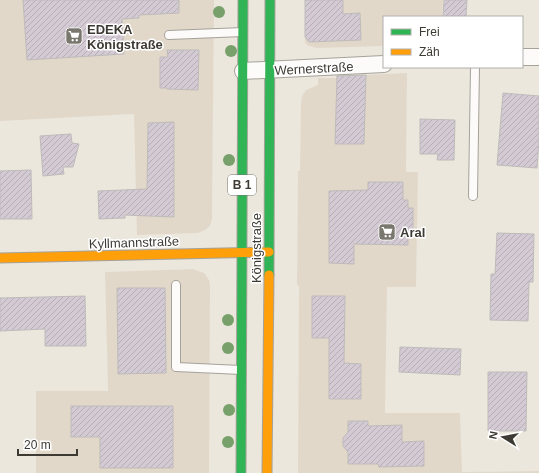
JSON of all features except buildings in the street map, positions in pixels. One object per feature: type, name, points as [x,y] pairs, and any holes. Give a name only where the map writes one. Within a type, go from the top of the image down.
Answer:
[{"type":"main road","name":"Königstraße","points":[[241,473],[244,0]]},
{"type":"main road","name":"Königstraße","points":[[266,473],[270,0]]},
{"type":"main road","name":"Kyllmannstraße","points":[[0,258],[269,252]]},
{"type":"street","points":[[523,58],[539,57]]},
{"type":"street","name":"Wernerstraße","points":[[243,71],[383,64]]},
{"type":"lane","points":[[169,34],[243,32]]},
{"type":"lane","points":[[473,196],[475,68]]},
{"type":"lane","points":[[176,285],[176,367],[241,370]]},
{"type":"shaded area","points":[[0,0],[214,0],[212,219],[210,226],[198,233],[137,235],[134,114],[0,121]]},
{"type":"shaded area","points":[[305,0],[443,0],[442,16],[383,16],[383,46],[317,48],[309,46],[305,43]]},
{"type":"shaded area","points":[[407,73],[406,172],[418,172],[416,287],[387,287],[385,413],[460,413],[462,472],[539,471],[539,473],[298,473],[298,171],[300,171],[302,96],[306,90],[318,85],[318,78],[336,78],[337,74],[366,75]]},
{"type":"shaded area","points":[[194,269],[204,273],[209,280],[210,285],[209,473],[36,473],[36,391],[108,391],[105,272]]},
{"type":"traffic: fast","points":[[241,473],[243,0]]},
{"type":"traffic: fast","points":[[269,275],[270,0]]},
{"type":"traffic: slow","points":[[0,258],[269,252]]},
{"type":"traffic: slow","points":[[267,473],[269,275]]},
{"type":"place","name":"EDEKA Königstraße","points":[[74,36]]},
{"type":"place","name":"Aral","points":[[387,232]]}]
